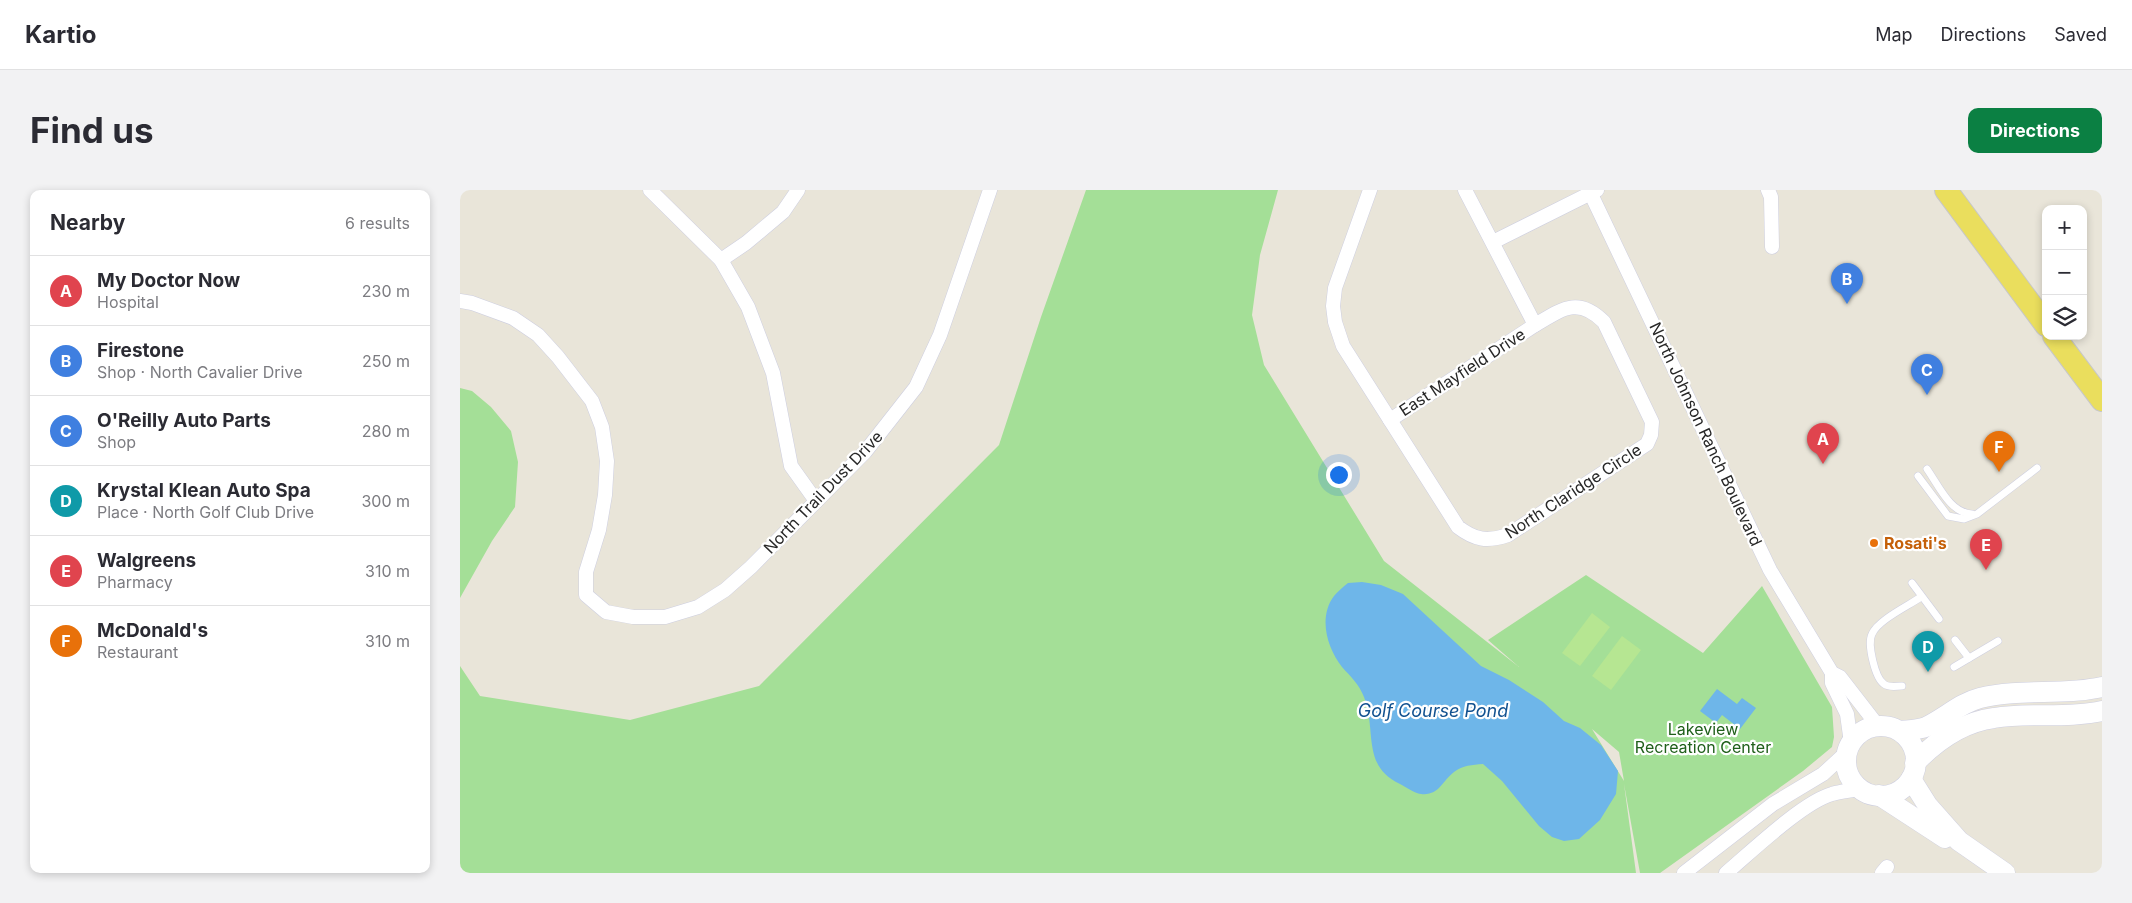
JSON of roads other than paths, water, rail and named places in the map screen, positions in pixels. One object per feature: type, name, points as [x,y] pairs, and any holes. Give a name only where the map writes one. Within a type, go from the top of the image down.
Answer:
[{"type":"main road","points":[[1946,190],[2042,320]]},
{"type":"main road","points":[[2057,340],[2102,400]]},
{"type":"street","points":[[650,190],[721,260],[748,308],[773,373],[791,466],[816,501]]},
{"type":"street","points":[[721,260],[746,243],[783,212],[798,190]]},
{"type":"street","name":"North Trail Dust Drive","points":[[460,301],[472,303],[512,318],[538,335],[563,363],[592,401],[602,428],[607,461],[605,495],[599,530],[586,572],[586,595],[606,612],[633,617],[665,617],[698,607],[725,590],[865,452],[916,387],[940,335],[990,190]]},
{"type":"street","name":"North Claridge Circle","points":[[1370,190],[1335,288],[1334,322],[1343,346],[1458,527],[1481,540],[1496,540],[1508,535],[1647,444],[1651,435],[1652,422],[1604,322],[1593,311],[1576,306],[1564,308],[1535,325]]},
{"type":"street","points":[[1465,190],[1535,325]]},
{"type":"street","points":[[1768,190],[1771,197],[1772,247]]},
{"type":"street","points":[[1493,242],[1592,191]]},
{"type":"street","name":"North Johnson Ranch Boulevard","points":[[1592,191],[1770,570],[1832,673],[1832,683],[1847,714],[1849,747]]},
{"type":"street","name":"East Mayfield Drive","points":[[1390,420],[1535,325]]},
{"type":"street","name":"North Johnson Ranch Boulevard","points":[[1832,673],[1840,677],[1878,726]]},
{"type":"street","points":[[1684,873],[1773,804],[1823,774],[1858,735],[1867,729],[1878,726],[1900,731],[1926,727],[1950,712],[1979,698],[2015,692],[2068,692],[2102,687]]},
{"type":"street","points":[[1879,795],[1897,792],[1913,771],[1942,740],[1970,724],[1983,720],[2008,717],[2068,716],[2102,712]]},
{"type":"street","points":[[1900,731],[1913,747],[1913,771],[1928,806],[1959,841],[2005,873]]},
{"type":"street","points":[[1849,747],[1848,771],[1853,784],[1859,790]]},
{"type":"street","points":[[1726,873],[1821,798],[1832,794],[1859,790],[1879,795],[1948,840],[1959,841]]},
{"type":"lane","points":[[1918,476],[1936,504],[1948,516],[1964,519],[1977,514],[2037,468]]},
{"type":"lane","points":[[1927,469],[1953,506],[1962,514],[1977,514]]},
{"type":"lane","points":[[1912,583],[1939,619]]},
{"type":"lane","points":[[1902,686],[1889,687],[1881,683],[1870,648],[1872,634],[1882,622],[1921,597]]},
{"type":"lane","points":[[1955,640],[1970,658]]},
{"type":"lane","points":[[1954,667],[1998,640]]},
{"type":"water","name":"Golf Course Pond","points":[[1362,582],[1381,585],[1403,594],[1481,666],[1509,680],[1543,702],[1564,721],[1580,728],[1601,745],[1618,771],[1616,794],[1600,820],[1579,839],[1564,841],[1552,837],[1539,826],[1502,781],[1483,764],[1457,770],[1440,787],[1427,794],[1416,792],[1388,776],[1380,767],[1375,757],[1368,709],[1362,692],[1332,651],[1326,632],[1326,613],[1334,596],[1348,583]]},
{"type":"water","points":[[1717,689],[1737,704],[1742,698],[1756,708],[1740,729],[1722,715],[1716,723],[1700,711]]},
{"type":"place","name":"Firestone","points":[[1847,304]]},
{"type":"place","name":"O'Reilly Auto Parts","points":[[1927,395]]},
{"type":"place","name":"My Doctor Now","points":[[1823,464]]},
{"type":"place","name":"McDonald's","points":[[1999,472]]},
{"type":"place","name":"Rosati's","points":[[1874,543]]},
{"type":"place","name":"Walgreens","points":[[1986,570]]},
{"type":"place","name":"Krystal Klean Auto Spa","points":[[1928,672]]},
{"type":"park label","name":"Lakeview Recreation Center","points":[[1703,738]]}]
